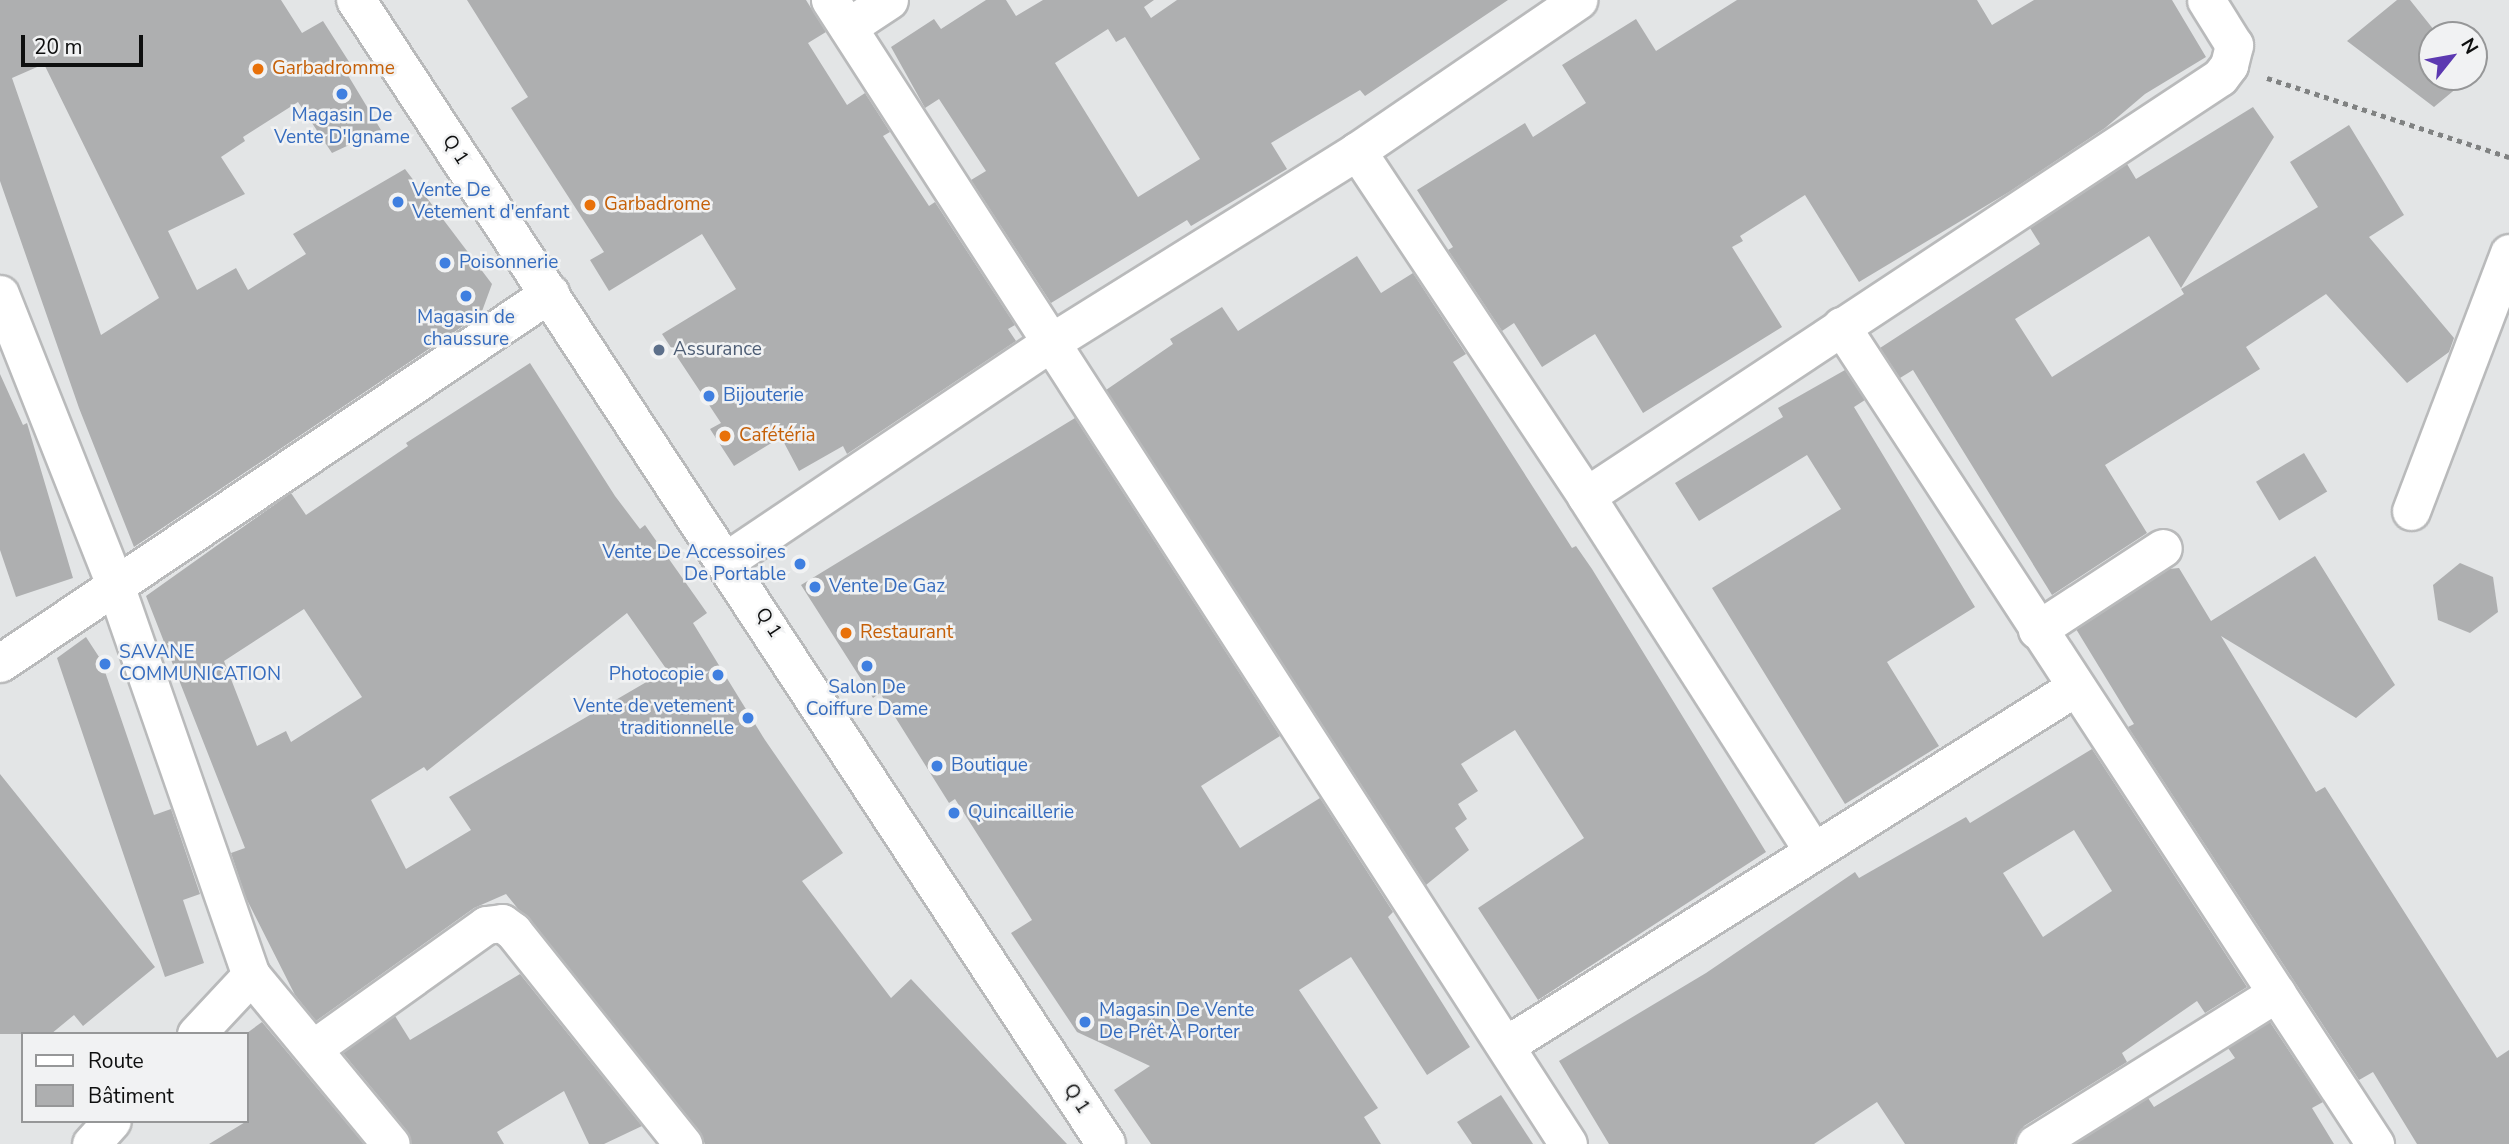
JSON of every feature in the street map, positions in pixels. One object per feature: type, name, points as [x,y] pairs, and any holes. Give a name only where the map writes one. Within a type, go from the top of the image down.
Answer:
[{"type":"street","name":"Q 1","points":[[356,0],[727,560],[1105,1144]]},
{"type":"street","points":[[889,0],[839,13],[1568,1144]]},
{"type":"street","points":[[727,560],[1050,344],[1357,151],[1578,0]]},
{"type":"street","points":[[1586,496],[2220,77],[2230,65],[2234,45],[2206,0]]},
{"type":"street","points":[[1357,151],[1586,496],[1812,850]]},
{"type":"street","points":[[2411,511],[2509,253]]},
{"type":"street","points":[[0,663],[114,582],[550,293]]},
{"type":"street","points":[[0,294],[114,582],[251,975],[315,1047],[391,1144]]},
{"type":"street","points":[[1841,326],[2074,688],[2375,1144]]},
{"type":"street","points":[[2037,630],[2163,548]]},
{"type":"street","points":[[1506,1045],[1812,850],[2074,688]]},
{"type":"street","points":[[315,1047],[486,925],[502,923],[513,931],[683,1144]]},
{"type":"street","points":[[198,1032],[251,975]]},
{"type":"street","points":[[2035,1144],[2277,993]]},
{"type":"street","points":[[91,1144],[110,1123]]},
{"type":"path","points":[[2230,65],[2509,157]]},
{"type":"building","points":[[0,0],[281,0],[302,33],[323,21],[353,68],[346,72],[381,130],[332,153],[298,102],[243,137],[245,141],[221,157],[245,194],[168,231],[197,290],[236,268],[248,290],[306,254],[293,234],[405,169],[492,284],[481,314],[134,547],[79,408],[0,181]],"holes":[[[44,64],[159,298],[101,335],[12,78]]]},
{"type":"building","points":[[467,0],[806,0],[826,32],[808,43],[847,105],[865,93],[890,132],[883,136],[929,206],[935,202],[1015,325],[1008,329],[1016,341],[847,454],[843,446],[799,471],[781,437],[734,466],[710,429],[721,423],[662,334],[736,289],[702,234],[609,291],[590,260],[604,252],[511,108],[528,97]]},
{"type":"building","points":[[986,0],[1006,0],[1016,16],[1043,0],[1154,0],[1144,7],[1151,18],[1177,0],[1508,0],[1365,96],[1360,90],[1271,143],[1287,169],[1191,226],[1187,220],[1051,303],[971,180],[986,171],[939,99],[925,108],[891,47],[934,19],[941,29]],"holes":[[[1108,29],[1116,42],[1125,37],[1200,159],[1138,197],[1055,63]]]},
{"type":"building","points":[[1737,0],[1977,0],[1992,25],[2034,0],[2172,0],[2206,57],[2145,94],[2105,128],[2009,192],[1859,282],[1805,195],[1740,236],[1743,241],[1732,247],[1782,327],[1643,413],[1595,334],[1542,367],[1514,323],[1502,331],[1448,250],[1453,247],[1417,190],[1525,123],[1533,137],[1586,103],[1562,65],[1636,19],[1656,51]]},
{"type":"building","points":[[2397,0],[2410,0],[2427,21],[2418,21],[2418,91],[2453,91],[2434,107],[2347,41]]},
{"type":"building","points":[[2253,107],[2274,137],[2181,288],[2149,236],[2015,319],[2052,377],[2184,294],[2181,289],[2318,207],[2290,162],[2349,125],[2404,215],[2369,237],[2454,338],[2449,352],[2407,383],[2326,294],[2246,347],[2260,369],[2105,465],[2147,533],[2052,595],[1913,370],[1900,378],[1880,348],[2040,244],[2030,228],[2127,164],[2136,179]]},
{"type":"building","points":[[1357,256],[1381,293],[1413,273],[1466,354],[1453,362],[1572,548],[1576,546],[1592,569],[1766,852],[1538,1000],[1478,908],[1584,838],[1515,730],[1461,764],[1478,791],[1458,804],[1467,819],[1455,828],[1469,850],[1426,885],[1106,390],[1173,344],[1170,339],[1222,307],[1238,331]]},
{"type":"building","points":[[530,363],[615,496],[640,529],[645,525],[707,613],[693,623],[765,740],[843,853],[802,881],[891,998],[911,979],[1067,1144],[705,1144],[699,1131],[506,894],[474,908],[316,1021],[295,995],[246,898],[231,853],[245,848],[146,596],[291,493],[306,515],[408,446],[406,443]],"holes":[[[304,609],[362,697],[291,742],[286,731],[257,746],[224,661]],[[627,613],[667,670],[449,797],[471,830],[406,869],[371,800],[424,767],[427,771]]]},
{"type":"building","points":[[1845,370],[1865,400],[1854,407],[1975,607],[1887,662],[1939,746],[1845,804],[1712,588],[1841,509],[1807,455],[1699,521],[1675,483],[1783,417],[1778,408]]},
{"type":"building","points":[[0,374],[23,425],[27,423],[73,578],[16,597],[0,550]]},
{"type":"building","points":[[1075,418],[1280,736],[1201,786],[1240,848],[1320,798],[1393,912],[1388,917],[1470,1047],[1427,1075],[1351,957],[1299,990],[1378,1108],[1364,1117],[1381,1144],[1151,1144],[1114,1090],[1150,1066],[1077,1032],[1011,933],[1032,920],[955,799],[949,803],[880,693],[873,698],[801,585]]},
{"type":"building","points":[[2304,453],[2327,492],[2279,520],[2256,482]]},
{"type":"building","points":[[2315,556],[2395,685],[2356,718],[2221,636],[2316,792],[2325,787],[2497,1058],[2509,1050],[2509,1144],[2417,1144],[2373,1072],[2359,1080],[2128,727],[2134,724],[2076,629],[2169,569],[2179,568],[2211,621]]},
{"type":"building","points":[[2460,563],[2493,577],[2498,612],[2470,633],[2438,620],[2433,585]]},
{"type":"building","points":[[86,637],[101,660],[154,815],[171,809],[200,894],[183,900],[204,963],[165,977],[57,658]]},
{"type":"building","points":[[2092,749],[2247,987],[2205,1013],[2197,1001],[2122,1053],[2127,1062],[2024,1126],[2014,1144],[1905,1144],[1877,1102],[1814,1144],[1609,1144],[1559,1061],[1706,973],[1855,872],[1859,878],[1966,817],[1970,823]],"holes":[[[2074,830],[2112,891],[2043,937],[2003,873]]]},
{"type":"building","points":[[0,774],[155,967],[83,1026],[74,1015],[53,1032],[0,1034]]},
{"type":"building","points":[[520,974],[642,1126],[604,1144],[589,1144],[564,1091],[497,1132],[504,1144],[411,1144],[407,1131],[343,1053],[395,1016],[410,1040]]},
{"type":"building","points":[[262,1022],[364,1144],[209,1144],[248,1123],[248,1032]]},
{"type":"building","points":[[2270,1022],[2323,1102],[2312,1108],[2334,1144],[2075,1144],[2148,1098],[2154,1107],[2235,1058],[2228,1048]]},
{"type":"building","points":[[1501,1095],[1533,1144],[1472,1144],[1457,1122]]},
{"type":"place","name":"Garbadromme","points":[[258,69]]},
{"type":"place","name":"Magasin De Vente D'Igname","points":[[342,94]]},
{"type":"place","name":"Vente De Vetement d'enfant","points":[[398,202]]},
{"type":"place","name":"Garbadrome","points":[[590,205]]},
{"type":"place","name":"Poisonnerie","points":[[445,263]]},
{"type":"place","name":"Magasin de chaussure","points":[[466,296]]},
{"type":"place","name":"Assurance","points":[[659,350]]},
{"type":"place","name":"Bijouterie","points":[[709,396]]},
{"type":"place","name":"Cafétéria","points":[[725,436]]},
{"type":"place","name":"Vente De Accessoires De Portable","points":[[800,564]]},
{"type":"place","name":"Vente De Gaz","points":[[815,587]]},
{"type":"place","name":"Restaurant","points":[[846,633]]},
{"type":"place","name":"SAVANE COMMUNICATION","points":[[105,664]]},
{"type":"place","name":"Salon De Coiffure Dame","points":[[867,666]]},
{"type":"place","name":"Photocopie","points":[[718,675]]},
{"type":"place","name":"Vente de vetement traditionnelle","points":[[748,718]]},
{"type":"place","name":"Boutique","points":[[937,766]]},
{"type":"place","name":"Quincaillerie","points":[[954,813]]},
{"type":"place","name":"Magasin De Vente De Prêt À Porter","points":[[1085,1022]]}]
